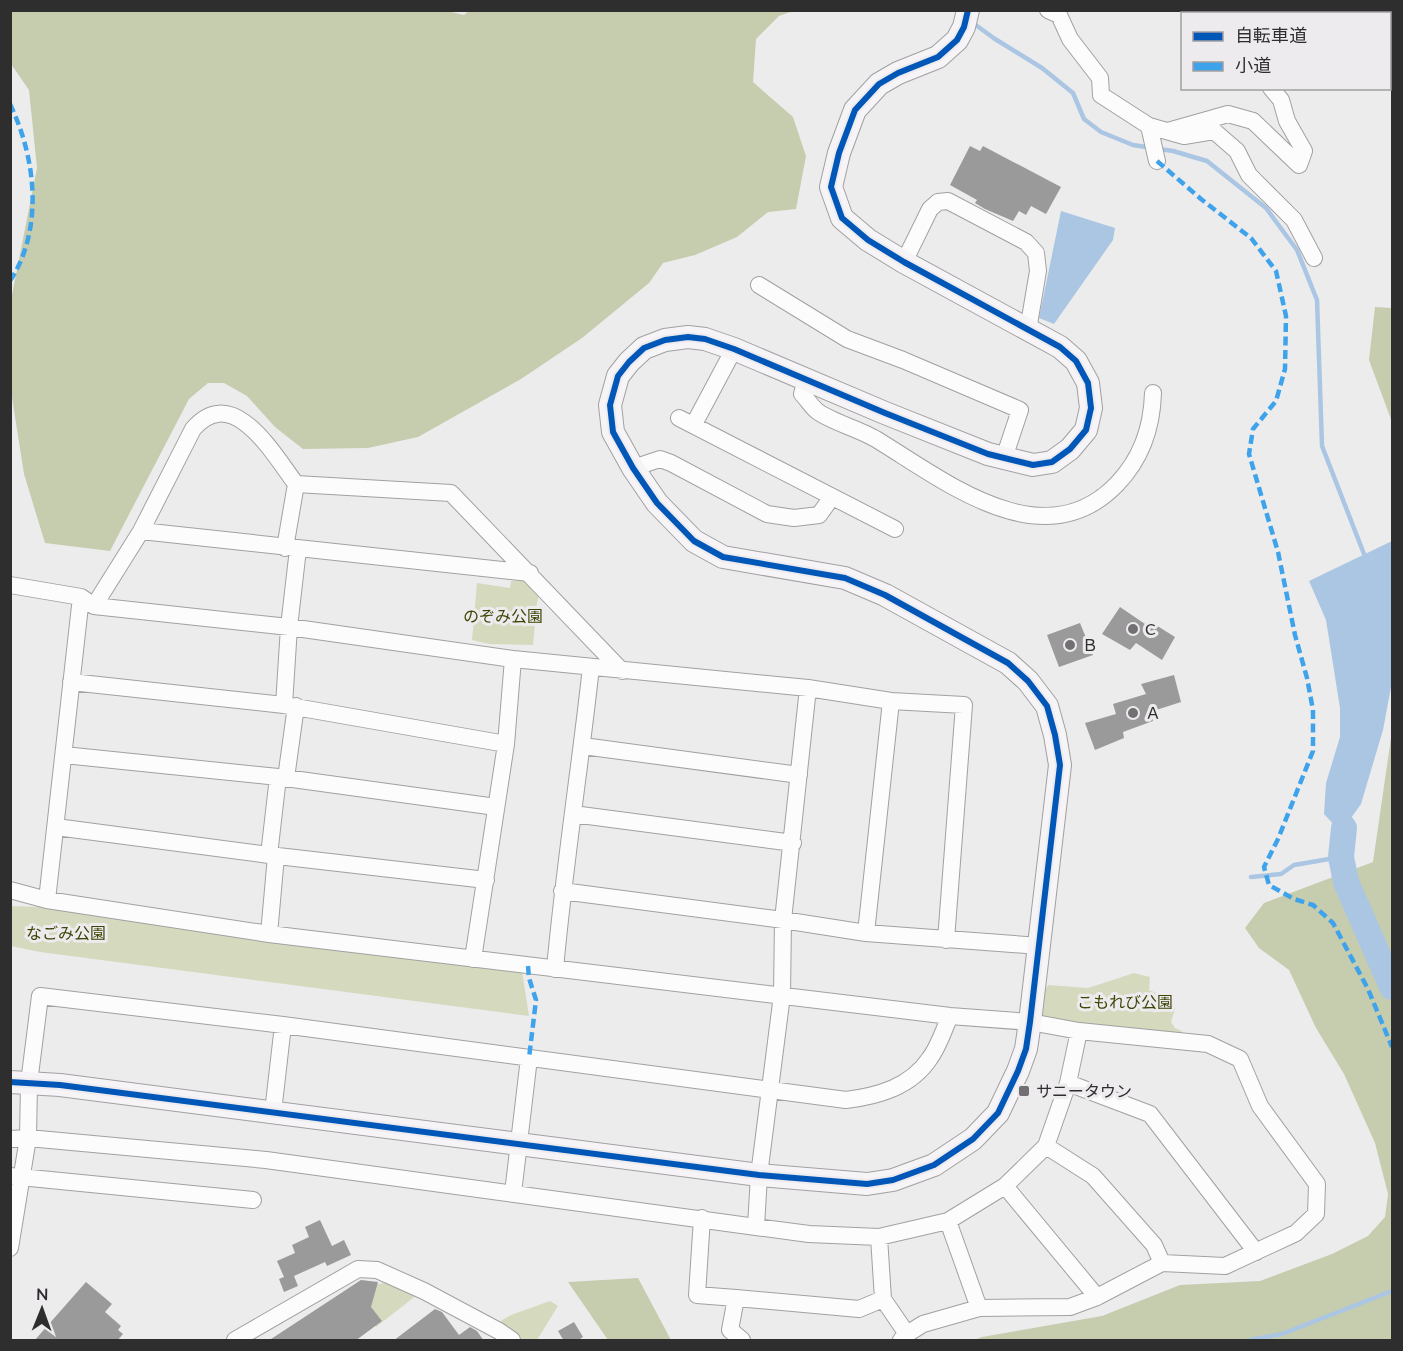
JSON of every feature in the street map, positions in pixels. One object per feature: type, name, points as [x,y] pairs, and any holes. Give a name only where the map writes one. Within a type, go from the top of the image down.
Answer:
[{"type":"street","points":[[1048,10],[1059,15],[1070,39],[1100,78],[1101,95],[1150,132],[1168,131],[1228,114],[1253,121],[1299,165],[1304,151],[1287,121],[1281,100],[1273,90]]},
{"type":"street","points":[[20,1082],[60,1084],[759,1175],[867,1184],[893,1180],[934,1166],[973,1139],[998,1113],[1026,1049],[1040,946],[1060,765],[1047,706],[1028,681],[1008,663],[885,595],[845,578],[723,557],[694,541],[657,504],[633,468],[613,432],[610,405],[618,376],[644,348],[665,339],[705,339],[988,454],[1032,465],[1052,462],[1070,449],[1086,430],[1091,408],[1088,383],[1076,361],[1060,347],[868,240],[842,218],[831,186],[839,153],[855,110],[879,84],[898,73],[938,57],[957,40],[966,19]]},
{"type":"street","points":[[1168,131],[1184,136],[1214,131],[1237,151],[1249,176],[1294,220],[1314,258]]},
{"type":"street","points":[[1150,132],[1156,159]]},
{"type":"street","points":[[904,262],[930,209],[938,202],[948,201],[1026,242],[1036,253],[1038,271],[1028,330]]},
{"type":"street","points":[[759,285],[847,339],[903,360],[1020,410],[1004,458]]},
{"type":"street","points":[[734,349],[686,421],[895,529]]},
{"type":"street","points":[[806,379],[802,394],[818,412],[876,438],[941,480],[979,501],[1007,512],[1037,516],[1084,508],[1111,490],[1130,470],[1149,431],[1153,393]]},
{"type":"street","points":[[47,900],[71,682],[87,601],[141,531],[193,429],[201,420],[212,414],[231,415],[238,417],[258,433],[296,484],[291,548],[290,705],[272,856],[269,934]]},
{"type":"street","points":[[633,468],[660,459],[767,514],[794,518],[819,515],[832,497]]},
{"type":"street","points":[[296,484],[451,493],[622,671]]},
{"type":"street","points":[[141,531],[530,573]]},
{"type":"street","points":[[10,585],[87,601],[513,658],[622,671],[808,688],[891,701],[963,705],[946,940]]},
{"type":"street","points":[[473,958],[506,744],[513,658]]},
{"type":"street","points":[[555,969],[562,891],[591,667]]},
{"type":"street","points":[[71,682],[290,705],[506,744]]},
{"type":"street","points":[[756,1227],[759,1175],[782,995],[783,920],[808,688]]},
{"type":"street","points":[[866,933],[891,701]]},
{"type":"street","points":[[582,746],[800,775]]},
{"type":"street","points":[[64,755],[282,778],[496,807]]},
{"type":"street","points":[[573,814],[793,843]]},
{"type":"street","points":[[56,827],[272,856],[486,880]]},
{"type":"street","points":[[10,890],[47,900],[269,934],[950,1016],[1030,1022],[1079,1031],[1208,1044],[1240,1059],[1260,1106],[1317,1184],[1316,1214],[1296,1233],[1225,1266],[1162,1263],[1098,1297],[1070,1307],[979,1308],[923,1324],[904,1337],[883,1299],[879,1237]]},
{"type":"street","points":[[562,891],[866,933],[1040,946]]},
{"type":"street","points":[[10,1248],[16,1176],[28,1138],[20,1082],[40,996],[283,1025],[770,1088],[846,1100],[872,1096],[905,1084],[930,1058],[950,1016]]},
{"type":"street","points":[[273,1112],[283,1025]]},
{"type":"street","points":[[10,1139],[28,1138],[266,1160],[756,1227],[879,1237],[948,1221],[1005,1186],[1046,1146],[1068,1083],[1079,1031]]},
{"type":"street","points":[[513,1193],[529,1058]]},
{"type":"street","points":[[1068,1083],[1150,1114],[1256,1252]]},
{"type":"street","points":[[1046,1146],[1094,1176],[1154,1245],[1162,1263]]},
{"type":"street","points":[[16,1176],[253,1200]]},
{"type":"street","points":[[1005,1186],[1098,1297]]},
{"type":"street","points":[[702,1218],[697,1295],[859,1309],[883,1299]]},
{"type":"street","points":[[948,1221],[979,1308]]},
{"type":"street","points":[[235,1341],[358,1269],[377,1270],[424,1291],[499,1331],[512,1341]]},
{"type":"street","points":[[736,1298],[730,1330],[742,1341]]},
{"type":"green space","points":[[443,10],[464,15],[470,10],[793,11],[779,16],[756,39],[753,82],[793,117],[806,156],[796,209],[768,212],[737,237],[695,255],[663,263],[649,283],[582,338],[521,379],[418,437],[368,448],[303,449],[275,427],[247,396],[224,383],[208,383],[189,399],[110,551],[45,543],[24,474],[11,391],[12,295],[37,168],[29,90],[11,64],[11,11]]},
{"type":"green space","points":[[1375,307],[1392,308],[1392,422],[1369,360]]},
{"type":"green space","name":"のぞみ公園","points":[[525,580],[540,591],[533,645],[489,644],[472,640],[477,583],[510,588],[511,581]]},
{"type":"green space","points":[[1392,731],[1392,1340],[974,1340],[1102,1316],[1180,1285],[1260,1281],[1332,1254],[1368,1236],[1385,1217],[1388,1194],[1375,1143],[1344,1074],[1316,1028],[1289,970],[1259,948],[1245,928],[1264,903],[1373,862]]},
{"type":"green space","name":"なごみ公園","points":[[10,906],[39,907],[522,971],[529,1016],[40,952],[11,946]]},
{"type":"green space","name":"こもれび公園","points":[[1134,973],[1150,977],[1149,990],[1169,998],[1175,1009],[1171,1022],[1175,1028],[1182,1031],[1181,1033],[1067,1023],[1043,1017],[1042,1000],[1048,985],[1088,988]]},
{"type":"green space","points":[[638,1278],[671,1340],[608,1340],[568,1282]]},
{"type":"green space","points":[[384,1283],[417,1295],[376,1327],[374,1321],[362,1309],[373,1285]]},
{"type":"green space","points":[[550,1301],[558,1306],[537,1340],[516,1340],[499,1322],[511,1315]]},
{"type":"water","points":[[1061,211],[1115,228],[1113,240],[1054,324],[1039,318]]},
{"type":"water","points":[[1392,541],[1392,682],[1383,730],[1361,804],[1344,828],[1336,827],[1324,814],[1326,783],[1340,737],[1340,708],[1326,620],[1309,581]]},
{"type":"building","points":[[970,146],[980,151],[983,146],[1061,187],[1046,214],[1031,206],[1026,215],[1019,211],[1013,221],[985,209],[975,203],[977,200],[950,185]]},
{"type":"building","name":"C","points":[[1120,607],[1145,624],[1151,622],[1175,637],[1162,660],[1136,643],[1130,650],[1102,634]]},
{"type":"building","name":"Ｂ","points":[[1080,623],[1093,655],[1059,667],[1047,635]]},
{"type":"building","name":"Ａ","points":[[1174,675],[1181,702],[1150,712],[1153,721],[1123,732],[1124,738],[1095,750],[1085,723],[1116,714],[1113,704],[1146,694],[1141,684]]},
{"type":"building","points":[[320,1220],[332,1246],[344,1240],[351,1255],[327,1266],[325,1262],[294,1276],[298,1286],[284,1292],[279,1279],[284,1277],[277,1261],[295,1253],[292,1245],[309,1237],[305,1227]]},
{"type":"building","points":[[361,1280],[378,1282],[371,1307],[382,1321],[355,1341],[268,1341]]},
{"type":"building","points":[[86,1282],[112,1304],[105,1312],[121,1326],[118,1330],[123,1334],[117,1341],[34,1341]]},
{"type":"building","points":[[435,1309],[442,1312],[459,1335],[470,1327],[477,1331],[484,1341],[393,1341]]},
{"type":"building","points":[[574,1322],[583,1337],[577,1341],[564,1341],[558,1331]]},
{"type":"waterway","points":[[973,23],[1042,68],[1073,93],[1084,119],[1101,132],[1133,145],[1173,151],[1207,161],[1266,208],[1297,250],[1317,300],[1322,446],[1364,554]]},
{"type":"waterway","points":[[1344,828],[1341,857],[1346,882],[1392,987]]},
{"type":"waterway","points":[[1251,877],[1281,874],[1294,865],[1341,857]]},
{"type":"waterway","points":[[1250,1340],[1282,1334],[1392,1291]]},
{"type":"marked path","points":[[10,104],[26,147],[32,193],[32,216],[28,239],[21,261],[10,281]]},
{"type":"marked path","points":[[1157,161],[1251,238],[1276,271],[1286,316],[1285,369],[1276,401],[1253,429],[1249,454],[1278,552],[1295,635],[1307,678],[1313,710],[1313,751],[1278,839],[1264,867],[1269,885],[1294,899],[1313,905],[1333,923],[1368,989],[1392,1047]]},
{"type":"marked path","points":[[528,966],[536,1000],[529,1058]]},
{"type":"cycle path","points":[[10,1082],[60,1085],[759,1175],[867,1184],[893,1180],[934,1165],[973,1139],[998,1113],[1026,1049],[1030,1022],[1060,765],[1047,706],[1028,681],[1008,663],[885,595],[845,578],[723,557],[694,541],[657,503],[633,468],[613,432],[610,405],[618,376],[644,348],[665,340],[688,337],[705,339],[734,349],[988,454],[1033,465],[1052,462],[1070,449],[1086,430],[1091,408],[1088,383],[1076,361],[1060,347],[868,240],[842,218],[831,187],[839,153],[855,110],[879,84],[898,73],[938,57],[957,40],[964,27],[968,10]]},
{"type":"place","name":"C","points":[[1133,629]]},
{"type":"place","name":"Ｂ","points":[[1070,645]]},
{"type":"place","name":"Ａ","points":[[1133,713]]},
{"type":"place","name":"サニータウン","points":[[1024,1091]]}]
